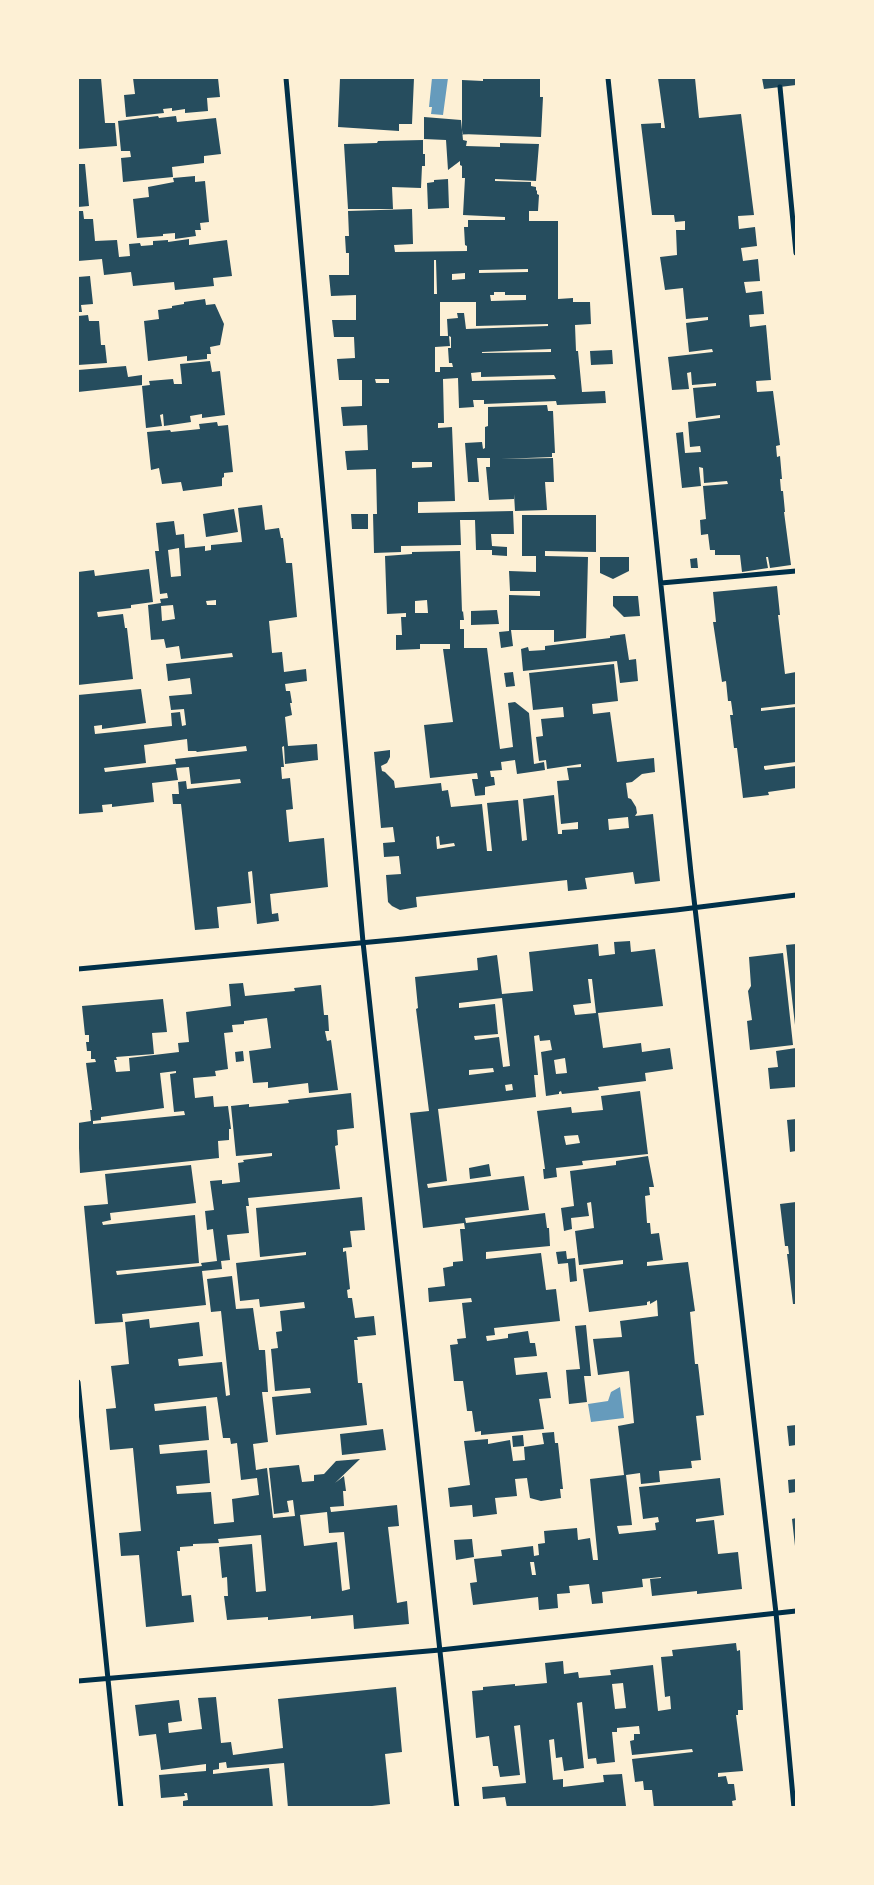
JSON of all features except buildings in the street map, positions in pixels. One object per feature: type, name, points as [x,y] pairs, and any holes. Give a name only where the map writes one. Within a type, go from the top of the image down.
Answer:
[{"type":"street","points":[[286,78],[363,942],[457,1808]]},
{"type":"street","points":[[608,78],[695,908],[776,1613],[794,1808]]},
{"type":"street","points":[[780,87],[796,253]]},
{"type":"street","points":[[661,583],[796,571]]},
{"type":"street","points":[[78,969],[695,908],[796,895]]},
{"type":"street","points":[[78,1382],[121,1808]]},
{"type":"street","points":[[78,1681],[440,1650],[796,1611]]},
{"type":"water","points":[[432,78],[448,78],[443,115],[431,114],[432,107],[429,107]]},
{"type":"water","points":[[620,1387],[624,1418],[591,1422],[588,1404],[608,1401],[611,1392]]}]
